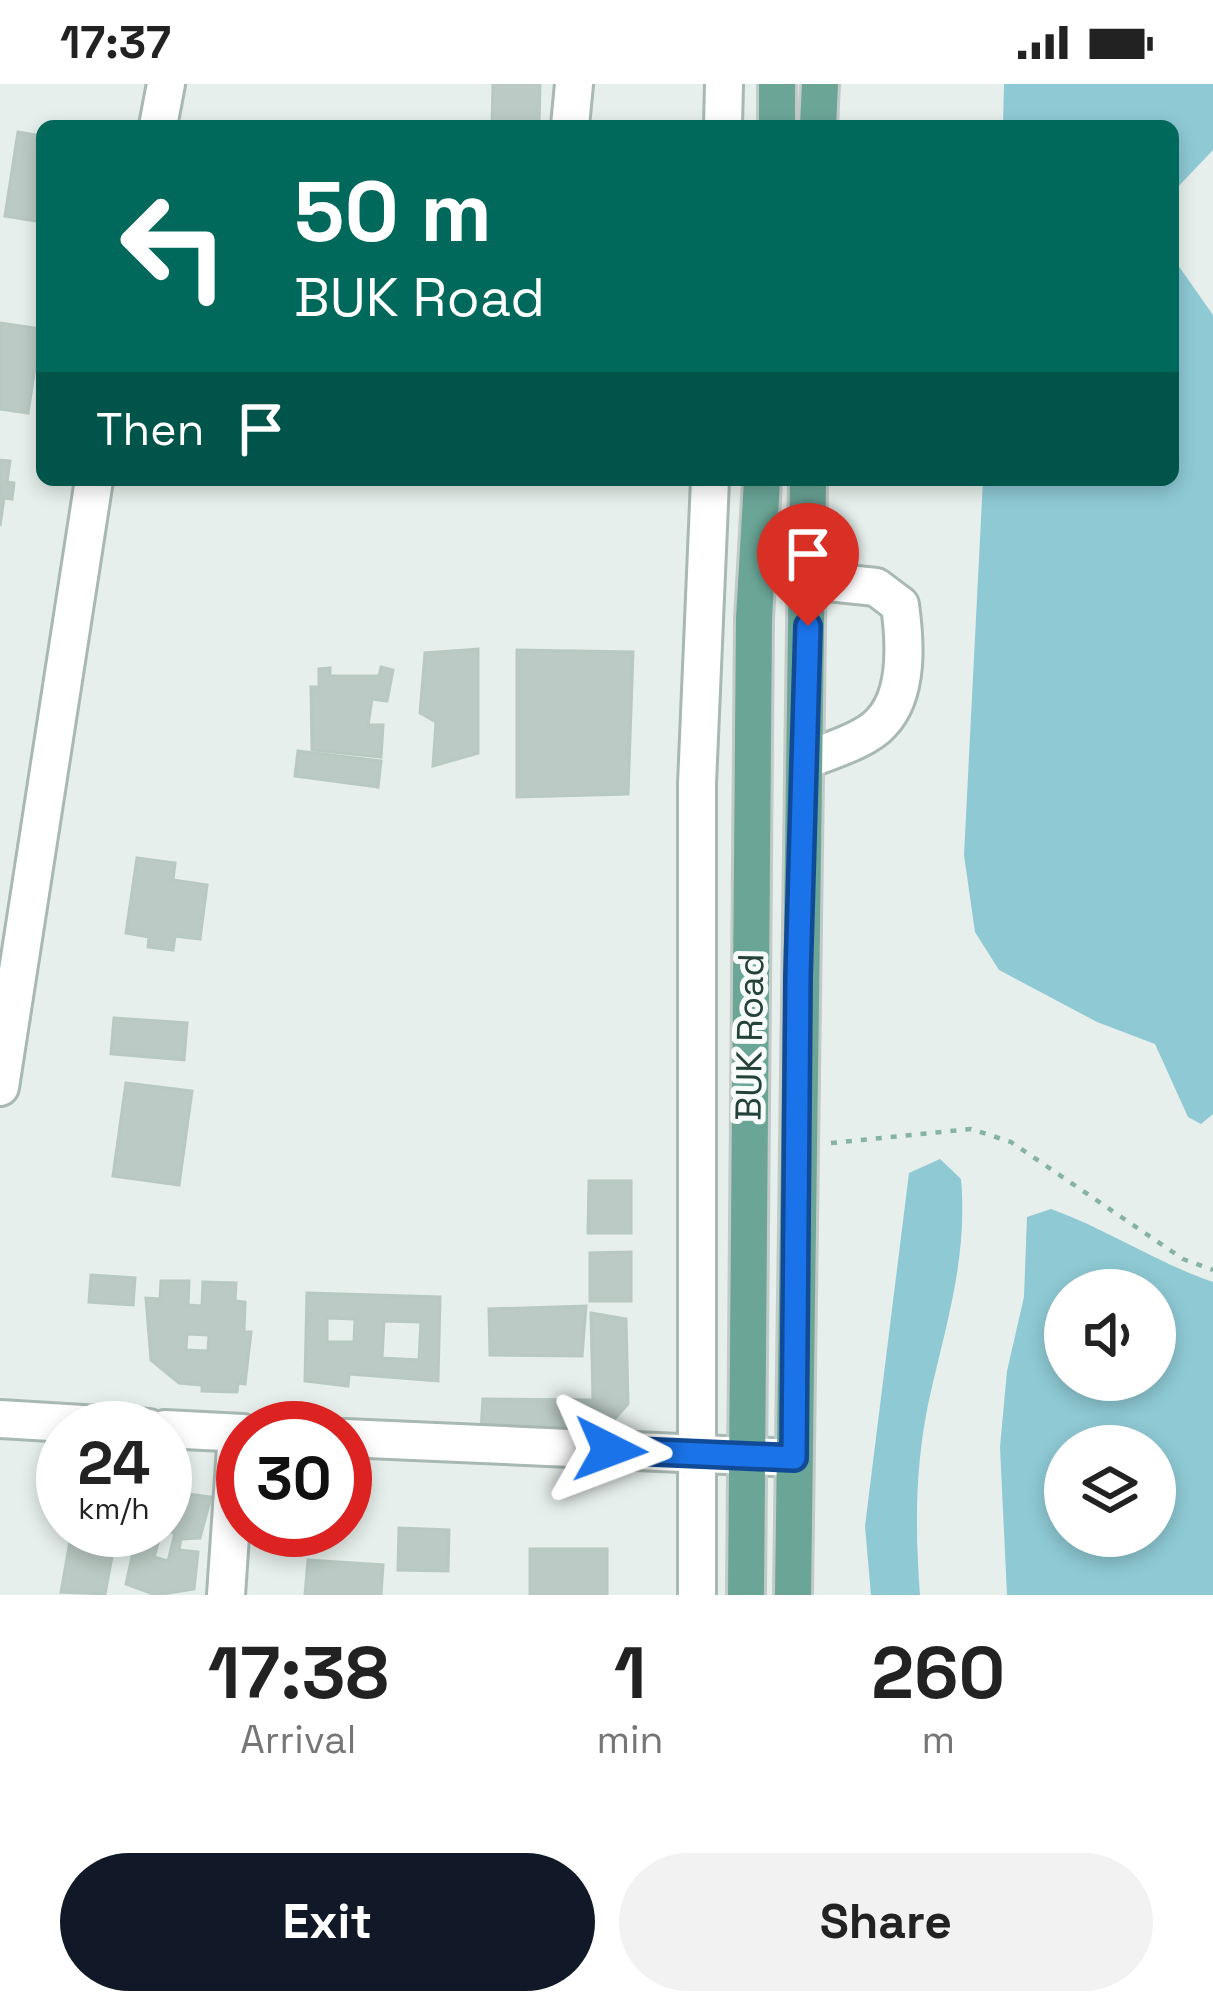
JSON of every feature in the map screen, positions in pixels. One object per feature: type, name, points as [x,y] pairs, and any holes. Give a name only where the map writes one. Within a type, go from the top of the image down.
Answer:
[{"type":"main road","points":[[777,84],[777,120]]},
{"type":"main road","points":[[818,120],[820,84]]},
{"type":"main road","name":"BUK Road","points":[[746,1595],[754,619],[762,486]]},
{"type":"main road","name":"BUK Road","points":[[793,1595],[808,486]]},
{"type":"street","points":[[159,120],[166,84]]},
{"type":"street","points":[[570,120],[574,84]]},
{"type":"street","points":[[723,120],[724,84]]},
{"type":"street","points":[[0,1087],[93,486]]},
{"type":"street","points":[[697,1595],[697,784],[710,486]]},
{"type":"street","points":[[805,761],[879,727],[893,706],[906,646],[900,605],[876,587],[809,580]]},
{"type":"street","points":[[0,1419],[36,1421]]},
{"type":"street","points":[[372,1439],[794,1458]]},
{"type":"street","points":[[226,1595],[229,1557]]},
{"type":"path","points":[[796,1147],[971,1129],[1011,1142],[1183,1259],[1213,1270]]},
{"type":"water","points":[[1004,84],[1213,84],[1213,150],[1179,186],[1179,120],[1003,120]]},
{"type":"water","points":[[1179,267],[1213,315],[1213,1114],[1201,1124],[1188,1117],[1155,1044],[1097,1022],[999,970],[975,932],[964,855],[983,486],[1179,486]]},
{"type":"water","points":[[940,1159],[961,1179],[961,1236],[921,1449],[920,1595],[871,1595],[865,1526],[909,1173]]},
{"type":"water","points":[[1051,1209],[1213,1282],[1213,1595],[1007,1595],[1000,1447],[1007,1371],[1024,1297],[1027,1217]]},
{"type":"building","points":[[493,84],[540,84],[539,120],[492,120]]},
{"type":"building","points":[[18,132],[36,135],[36,221],[5,216]]},
{"type":"building","points":[[0,323],[36,328],[28,413],[0,409]]},
{"type":"building","points":[[0,460],[10,461],[7,482],[14,483],[12,499],[4,498],[0,526]]},
{"type":"building","points":[[478,649],[478,753],[433,766],[436,722],[420,713],[425,653]]},
{"type":"building","points":[[517,650],[633,652],[628,794],[517,797]]},
{"type":"building","points":[[381,667],[393,670],[387,701],[372,699],[368,725],[383,725],[381,757],[312,750],[311,687],[319,687],[319,669],[330,668],[330,676],[379,676]]},
{"type":"building","points":[[298,751],[381,761],[378,787],[295,776]]},
{"type":"building","points":[[137,858],[175,863],[173,880],[207,885],[200,939],[175,936],[173,950],[148,947],[149,937],[126,933]]},
{"type":"building","points":[[114,1018],[187,1023],[184,1060],[111,1054]]},
{"type":"building","points":[[126,1083],[192,1091],[179,1185],[113,1176]]},
{"type":"building","points":[[589,1181],[631,1181],[631,1233],[588,1233]]},
{"type":"building","points":[[631,1252],[631,1301],[590,1301],[590,1253]]},
{"type":"building","points":[[91,1275],[135,1278],[133,1305],[89,1302]]},
{"type":"building","points":[[161,1281],[189,1281],[188,1305],[202,1306],[203,1282],[236,1283],[235,1301],[245,1302],[244,1332],[251,1332],[245,1384],[238,1383],[237,1392],[202,1391],[202,1385],[179,1383],[151,1360],[146,1298],[160,1299]],"holes":[[[187,1334],[209,1335],[208,1351],[186,1350]]]},
{"type":"building","points":[[307,1293],[440,1297],[438,1381],[349,1374],[348,1386],[305,1381]],"holes":[[[327,1318],[355,1319],[354,1342],[327,1342]],[[384,1321],[421,1322],[419,1360],[382,1358]]]},
{"type":"building","points":[[586,1306],[582,1356],[490,1355],[489,1309]]},
{"type":"building","points":[[591,1313],[626,1319],[628,1404],[600,1435],[481,1430],[483,1399],[593,1400]]},
{"type":"building","points":[[192,1495],[211,1497],[200,1538],[192,1538]]},
{"type":"building","points":[[399,1528],[449,1530],[448,1571],[398,1570]]},
{"type":"building","points":[[530,1549],[607,1549],[607,1595],[530,1595]]},
{"type":"building","points":[[198,1552],[194,1589],[156,1595],[126,1584],[132,1557],[168,1561]]},
{"type":"building","points":[[67,1557],[112,1557],[105,1594],[61,1592]]},
{"type":"building","points":[[308,1560],[383,1565],[381,1595],[305,1595]]},
{"type":"route","points":[[610,1450],[794,1458],[798,977],[808,626]]}]
